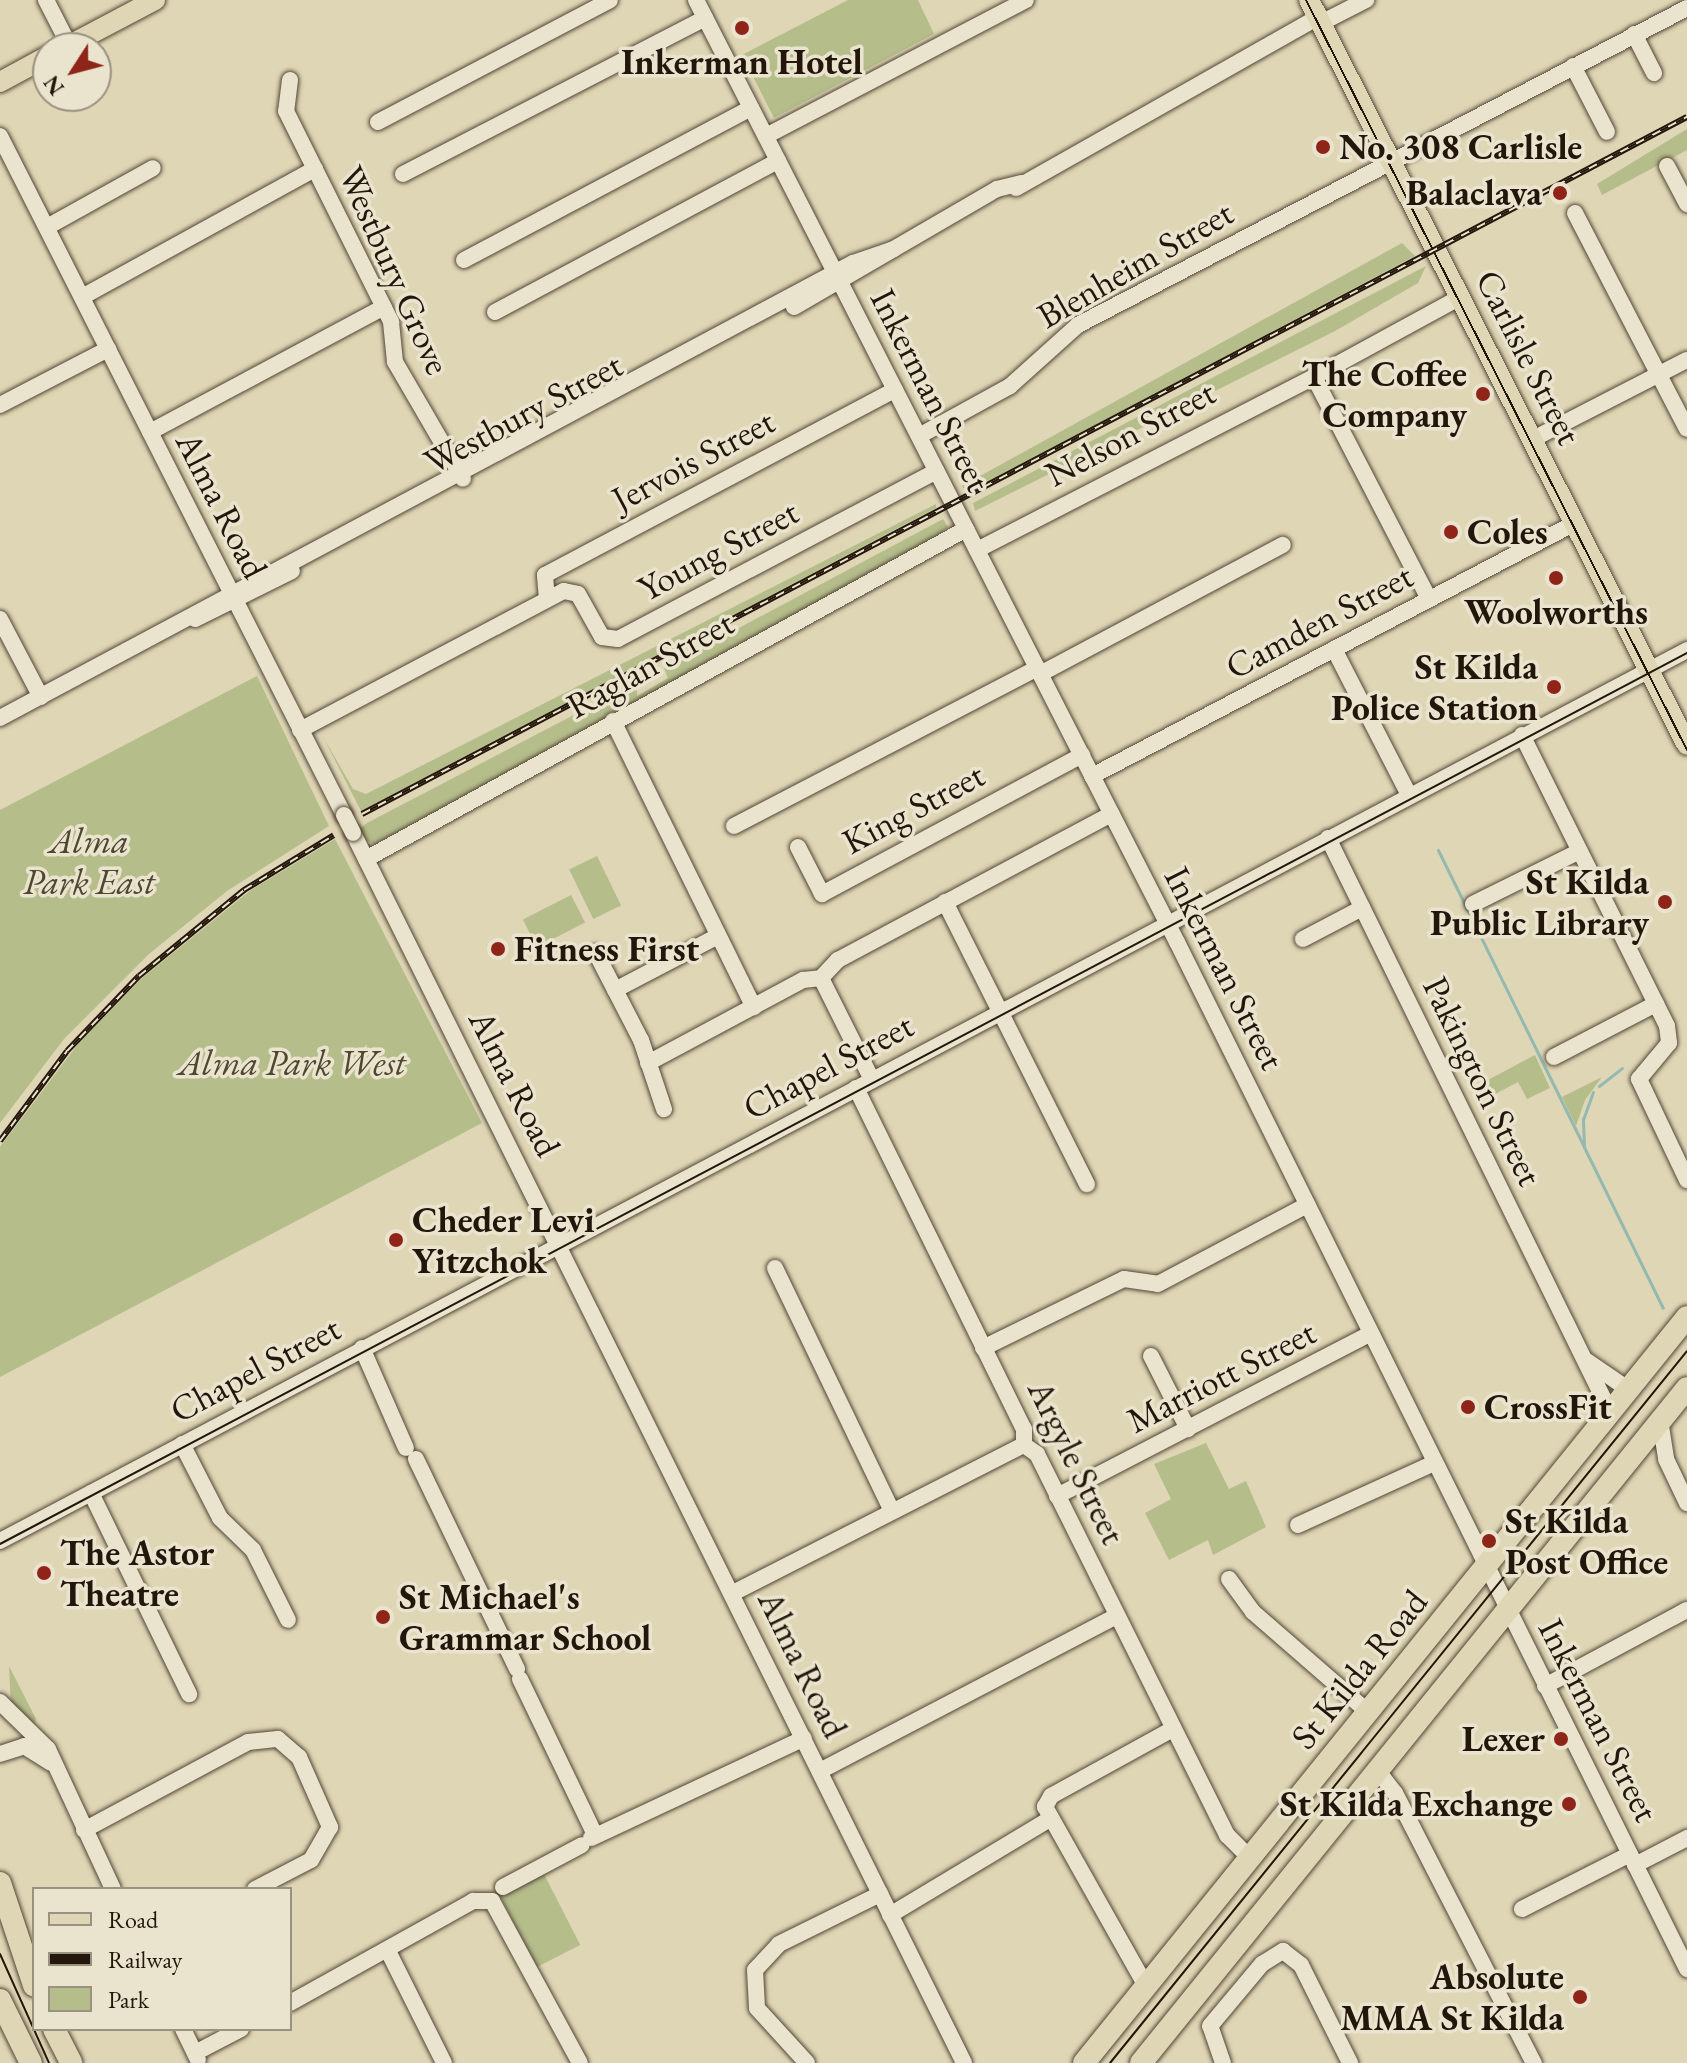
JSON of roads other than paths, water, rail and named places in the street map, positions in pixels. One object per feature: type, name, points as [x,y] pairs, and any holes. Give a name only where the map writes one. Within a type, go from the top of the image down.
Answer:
[{"type":"highway","name":"St Kilda Road","points":[[1084,2063],[1687,1317]]},
{"type":"highway","points":[[1141,2063],[1687,1388]]},
{"type":"highway","points":[[0,1883],[32,1979]]},
{"type":"highway","points":[[0,2000],[31,2063]]},
{"type":"highway","points":[[55,2031],[71,2063]]},
{"type":"main road","points":[[95,32],[155,0]]},
{"type":"main road","name":"Carlisle Street","points":[[1318,17],[1687,745]]},
{"type":"main road","points":[[0,82],[32,65]]},
{"type":"street","points":[[46,0],[60,32]]},
{"type":"street","points":[[378,122],[610,0]]},
{"type":"street","name":"Inkerman Street","points":[[696,0],[1167,923],[1687,1969]]},
{"type":"street","points":[[766,136],[1026,0]]},
{"type":"street","name":"Westbury Street","points":[[0,718],[980,201],[1132,126],[1179,95],[1283,41],[1318,17],[1366,0]]},
{"type":"street","name":"Blenheim Street","points":[[919,436],[1010,386],[1078,325],[1687,8]]},
{"type":"street","points":[[403,174],[705,18]]},
{"type":"street","points":[[1634,34],[1654,73]]},
{"type":"street","points":[[1573,66],[1607,132]]},
{"type":"street","name":"Westbury Grove","points":[[290,80],[286,111],[384,307],[395,362],[461,476]]},
{"type":"street","points":[[464,260],[751,108]]},
{"type":"street","name":"Alma Road","points":[[0,136],[560,1244],[964,2063]]},
{"type":"street","points":[[495,312],[778,161]]},
{"type":"street","points":[[1667,166],[1687,204]]},
{"type":"street","points":[[47,227],[153,168]]},
{"type":"street","points":[[82,297],[315,169]]},
{"type":"street","points":[[1575,213],[1687,429]]},
{"type":"street","name":"Nelson Street","points":[[977,550],[1461,297]]},
{"type":"street","points":[[150,432],[384,307]]},
{"type":"street","points":[[0,405],[108,349]]},
{"type":"street","points":[[1533,439],[1687,360]]},
{"type":"street","points":[[1314,376],[1428,597]]},
{"type":"street","name":"Jervois Street","points":[[547,599],[545,575],[895,390]]},
{"type":"street","name":"Young Street","points":[[547,599],[574,592],[602,637],[613,640],[936,471]]},
{"type":"street","name":"Camden Street","points":[[1092,776],[1428,597],[1575,523]]},
{"type":"street","name":"Raglan Street","points":[[366,859],[966,529]]},
{"type":"street","points":[[734,826],[1283,545]]},
{"type":"street","points":[[300,730],[547,599]]},
{"type":"street","points":[[0,619],[41,697]]},
{"type":"street","points":[[1334,649],[1409,795]]},
{"type":"street","name":"Chapel Street","points":[[0,1541],[1687,650]]},
{"type":"street","points":[[613,721],[754,1007]]},
{"type":"street","points":[[1522,735],[1656,1004],[1669,1043],[1639,1079],[1687,1180]]},
{"type":"street","name":"King Street","points":[[798,847],[822,894],[1082,755]]},
{"type":"street","points":[[648,1063],[754,1007],[821,978],[838,960],[1112,814]]},
{"type":"street","name":"Pakington Street","points":[[1328,838],[1611,1414]]},
{"type":"street","points":[[1473,904],[1580,851]]},
{"type":"street","points":[[945,902],[1087,1184]]},
{"type":"street","points":[[1303,939],[1362,908]]},
{"type":"street","points":[[615,990],[718,936]]},
{"type":"street","points":[[596,953],[648,1063],[664,1109]]},
{"type":"street","points":[[821,978],[872,1080]]},
{"type":"street","points":[[1554,1057],[1656,1004]]},
{"type":"street","name":"Argyle Street","points":[[856,1088],[1024,1429],[1024,1445],[1037,1454],[1227,1835],[1250,1858]]},
{"type":"street","points":[[983,1348],[1124,1279],[1158,1284],[1307,1205]]},
{"type":"street","points":[[775,1268],[892,1511]]},
{"type":"street","name":"Marriott Street","points":[[1057,1496],[1370,1334]]},
{"type":"street","points":[[358,1351],[518,1674],[589,1839]]},
{"type":"street","name":"Pakington Street","points":[[1580,1354],[1629,1390]]},
{"type":"street","points":[[1151,1356],[1188,1429]]},
{"type":"street","points":[[1660,1420],[1666,1459],[1687,1503]]},
{"type":"street","points":[[182,1444],[220,1518],[253,1550],[288,1620]]},
{"type":"street","points":[[733,1593],[1024,1445]]},
{"type":"street","points":[[1637,1449],[1666,1459]]},
{"type":"street","points":[[1298,1525],[1434,1463]]},
{"type":"street","points":[[91,1493],[189,1694]]},
{"type":"street","points":[[1229,1579],[1253,1612],[1368,1712]]},
{"type":"street","points":[[1545,1686],[1687,1610]]},
{"type":"street","points":[[820,1771],[1117,1616]]},
{"type":"street","points":[[0,1702],[43,1742],[112,1887]]},
{"type":"street","points":[[1146,1986],[1048,1820],[1051,1796],[1173,1729]]},
{"type":"street","points":[[292,2002],[443,1922],[480,1898],[497,1894],[589,1839],[801,1732]]},
{"type":"street","points":[[84,1830],[248,1742],[278,1739],[299,1757],[329,1817],[328,1837],[311,1860],[259,1887]]},
{"type":"street","points":[[0,1754],[24,1746],[50,1762]]},
{"type":"street","points":[[1377,1770],[1408,1818],[1534,2063]]},
{"type":"street","points":[[890,1915],[1048,1820]]},
{"type":"street","points":[[1522,1909],[1685,1840]]},
{"type":"street","points":[[497,1894],[580,2063]]},
{"type":"street","points":[[807,2063],[757,2008],[755,1970],[779,1944],[880,1894]]},
{"type":"street","points":[[388,1951],[444,2063]]},
{"type":"street","points":[[1223,2063],[1210,2026],[1262,1964],[1283,1951],[1301,1965],[1350,2063]]},
{"type":"street","points":[[184,2031],[197,2058],[238,2031]]},
{"type":"waterway","points":[[1438,850],[1584,1147]]},
{"type":"waterway","points":[[1599,1086],[1622,1068]]},
{"type":"waterway","points":[[1593,1092],[1583,1119],[1584,1147],[1663,1308]]},
{"type":"tram line","points":[[1306,0],[1687,750]]},
{"type":"tram line","points":[[0,1544],[1687,653]]},
{"type":"tram line","points":[[1110,2063],[1687,1351]]},
{"type":"tram line","points":[[0,1954],[32,2025]]},
{"type":"tram line","points":[[35,2031],[49,2063]]},
{"type":"railway","points":[[362,814],[1687,117]]},
{"type":"railway","points":[[0,1141],[67,1051],[139,976],[244,890],[334,835]]},
{"type":"place","name":"Inkerman Hotel","points":[[742,28]]},
{"type":"place","name":"No. 308 Carlisle","points":[[1323,147]]},
{"type":"place","name":"Balaclava","points":[[1560,193]]},
{"type":"place","name":"The Coffee Company","points":[[1483,394]]},
{"type":"place","name":"Coles","points":[[1451,532]]},
{"type":"place","name":"Woolworths","points":[[1556,578]]},
{"type":"place","name":"St Kilda Police Station","points":[[1554,687]]},
{"type":"place","name":"St Kilda Public Library","points":[[1665,902]]},
{"type":"place","name":"Fitness First","points":[[498,949]]},
{"type":"place","name":"Cheder Levi Yitzchok","points":[[396,1240]]},
{"type":"place","name":"CrossFit","points":[[1468,1407]]},
{"type":"place","name":"St Kilda Post Office","points":[[1489,1541]]},
{"type":"place","name":"The Astor Theatre","points":[[44,1573]]},
{"type":"place","name":"St Michael's Grammar School","points":[[383,1617]]},
{"type":"place","name":"Lexer","points":[[1561,1739]]},
{"type":"place","name":"St Kilda Exchange","points":[[1569,1804]]},
{"type":"place","name":"Absolute MMA St Kilda","points":[[1580,1997]]},
{"type":"park label","name":"Alma Park East","points":[[89,860]]},
{"type":"park label","name":"Alma Park West","points":[[292,1063]]}]
